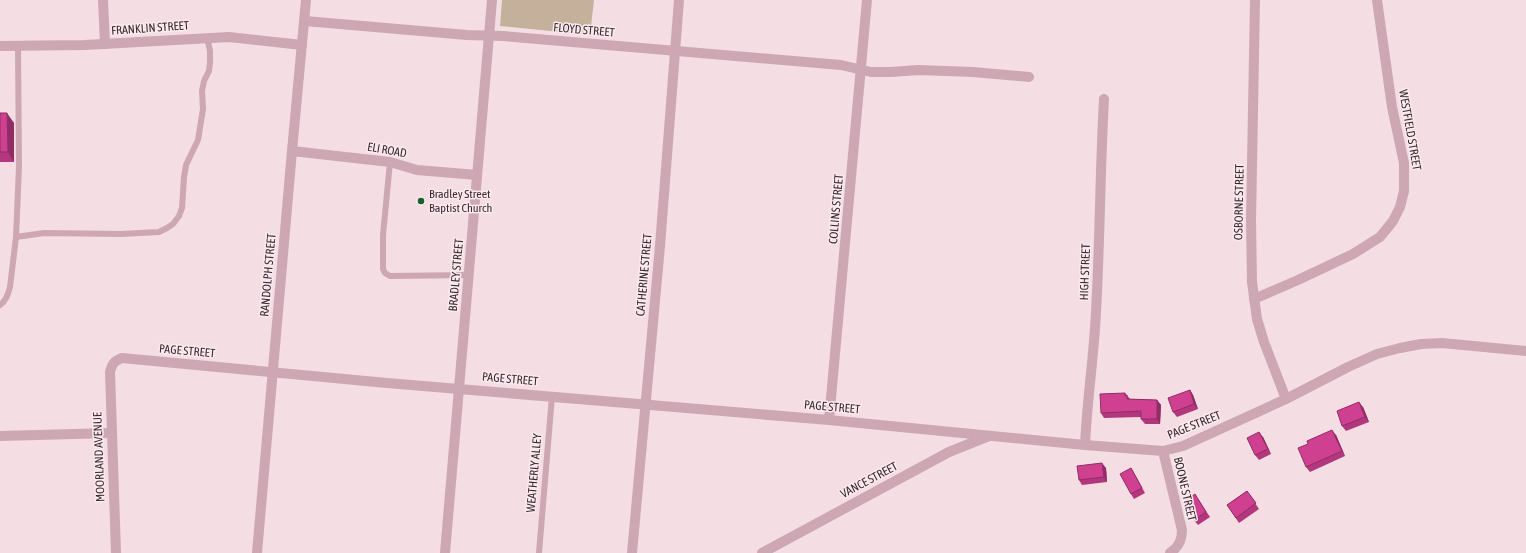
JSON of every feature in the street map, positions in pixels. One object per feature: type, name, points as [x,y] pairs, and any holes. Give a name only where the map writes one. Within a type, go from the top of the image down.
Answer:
[{"type":"street","points":[[103,0],[104,44]]},
{"type":"street","name":"RANDOLPH STREET","points":[[257,553],[306,0]]},
{"type":"street","name":"BRADLEY STREET","points":[[445,553],[492,0]]},
{"type":"street","name":"CATHERINE STREET","points":[[632,553],[646,404],[679,0]]},
{"type":"street","name":"COLLINS STREET","points":[[829,420],[854,159],[860,69],[867,0]]},
{"type":"street","name":"OSBORNE STREET","points":[[1255,0],[1251,220],[1252,282],[1257,319],[1264,342],[1286,398]]},
{"type":"street","name":"WESTFIELD STREET","points":[[1254,299],[1346,257],[1380,237],[1393,221],[1400,207],[1404,192],[1404,163],[1392,107],[1377,0]]},
{"type":"street","name":"FLOYD STREET","points":[[304,21],[674,50],[841,65],[860,69]]},
{"type":"street","name":"FRANKLIN STREET","points":[[0,46],[104,44],[207,37],[230,37],[302,45]]},
{"type":"street","points":[[860,69],[871,72],[918,70],[973,72],[1029,78]]},
{"type":"street","name":"HIGH STREET","points":[[1085,445],[1096,312],[1101,195],[1100,158],[1104,99]]},
{"type":"street","name":"ELI ROAD","points":[[292,151],[390,162],[417,170],[477,175]]},
{"type":"street","name":"PAGE STREET","points":[[116,361],[122,358],[387,383],[829,420],[1085,445],[1163,450],[1182,446],[1377,354],[1421,344],[1442,343],[1526,351]]},
{"type":"street","name":"MOORLAND AVENUE","points":[[116,361],[112,365],[110,372],[116,553]]},
{"type":"street","points":[[0,436],[111,433]]},
{"type":"street","name":"VANCE STREET","points":[[762,553],[949,452],[992,435]]},
{"type":"street","name":"BOONE STREET","points":[[1163,450],[1179,523],[1182,530],[1182,538],[1179,545],[1170,553]]},
{"type":"lane","points":[[16,237],[44,233],[121,234],[159,232],[173,224],[179,216],[182,208],[186,165],[198,140],[203,109],[202,91],[204,81],[209,71],[210,63],[210,51],[207,37]]},
{"type":"lane","points":[[0,305],[3,303],[9,291],[16,237],[19,167],[18,46]]},
{"type":"lane","points":[[390,162],[383,235],[383,269],[385,273],[390,276],[469,275]]},
{"type":"lane","name":"WEATHERLY ALLEY","points":[[538,553],[552,396]]},
{"type":"shaded area","points":[[502,0],[594,0],[590,35],[500,26]]},
{"type":"building","points":[[0,113],[7,113],[8,152],[0,152]]},
{"type":"building","points":[[1190,390],[1194,404],[1173,412],[1168,398]]},
{"type":"building","points":[[1125,393],[1125,396],[1127,395],[1127,399],[1157,400],[1157,419],[1141,419],[1141,411],[1101,413],[1100,394]]},
{"type":"building","points":[[1359,402],[1365,417],[1342,426],[1337,411]]},
{"type":"building","points":[[1332,430],[1342,451],[1306,467],[1298,448],[1308,444],[1307,441]]},
{"type":"building","points":[[1259,432],[1268,449],[1255,455],[1247,438]]},
{"type":"building","points":[[1102,463],[1104,477],[1079,480],[1077,466]]},
{"type":"building","points":[[1131,468],[1142,488],[1131,494],[1120,474]]},
{"type":"building","points":[[1247,491],[1256,503],[1236,518],[1227,505]]},
{"type":"building","points":[[1195,494],[1206,512],[1194,520],[1183,502]]},
{"type":"place","name":"Bradley Street Baptist Church","points":[[421,201]]}]
